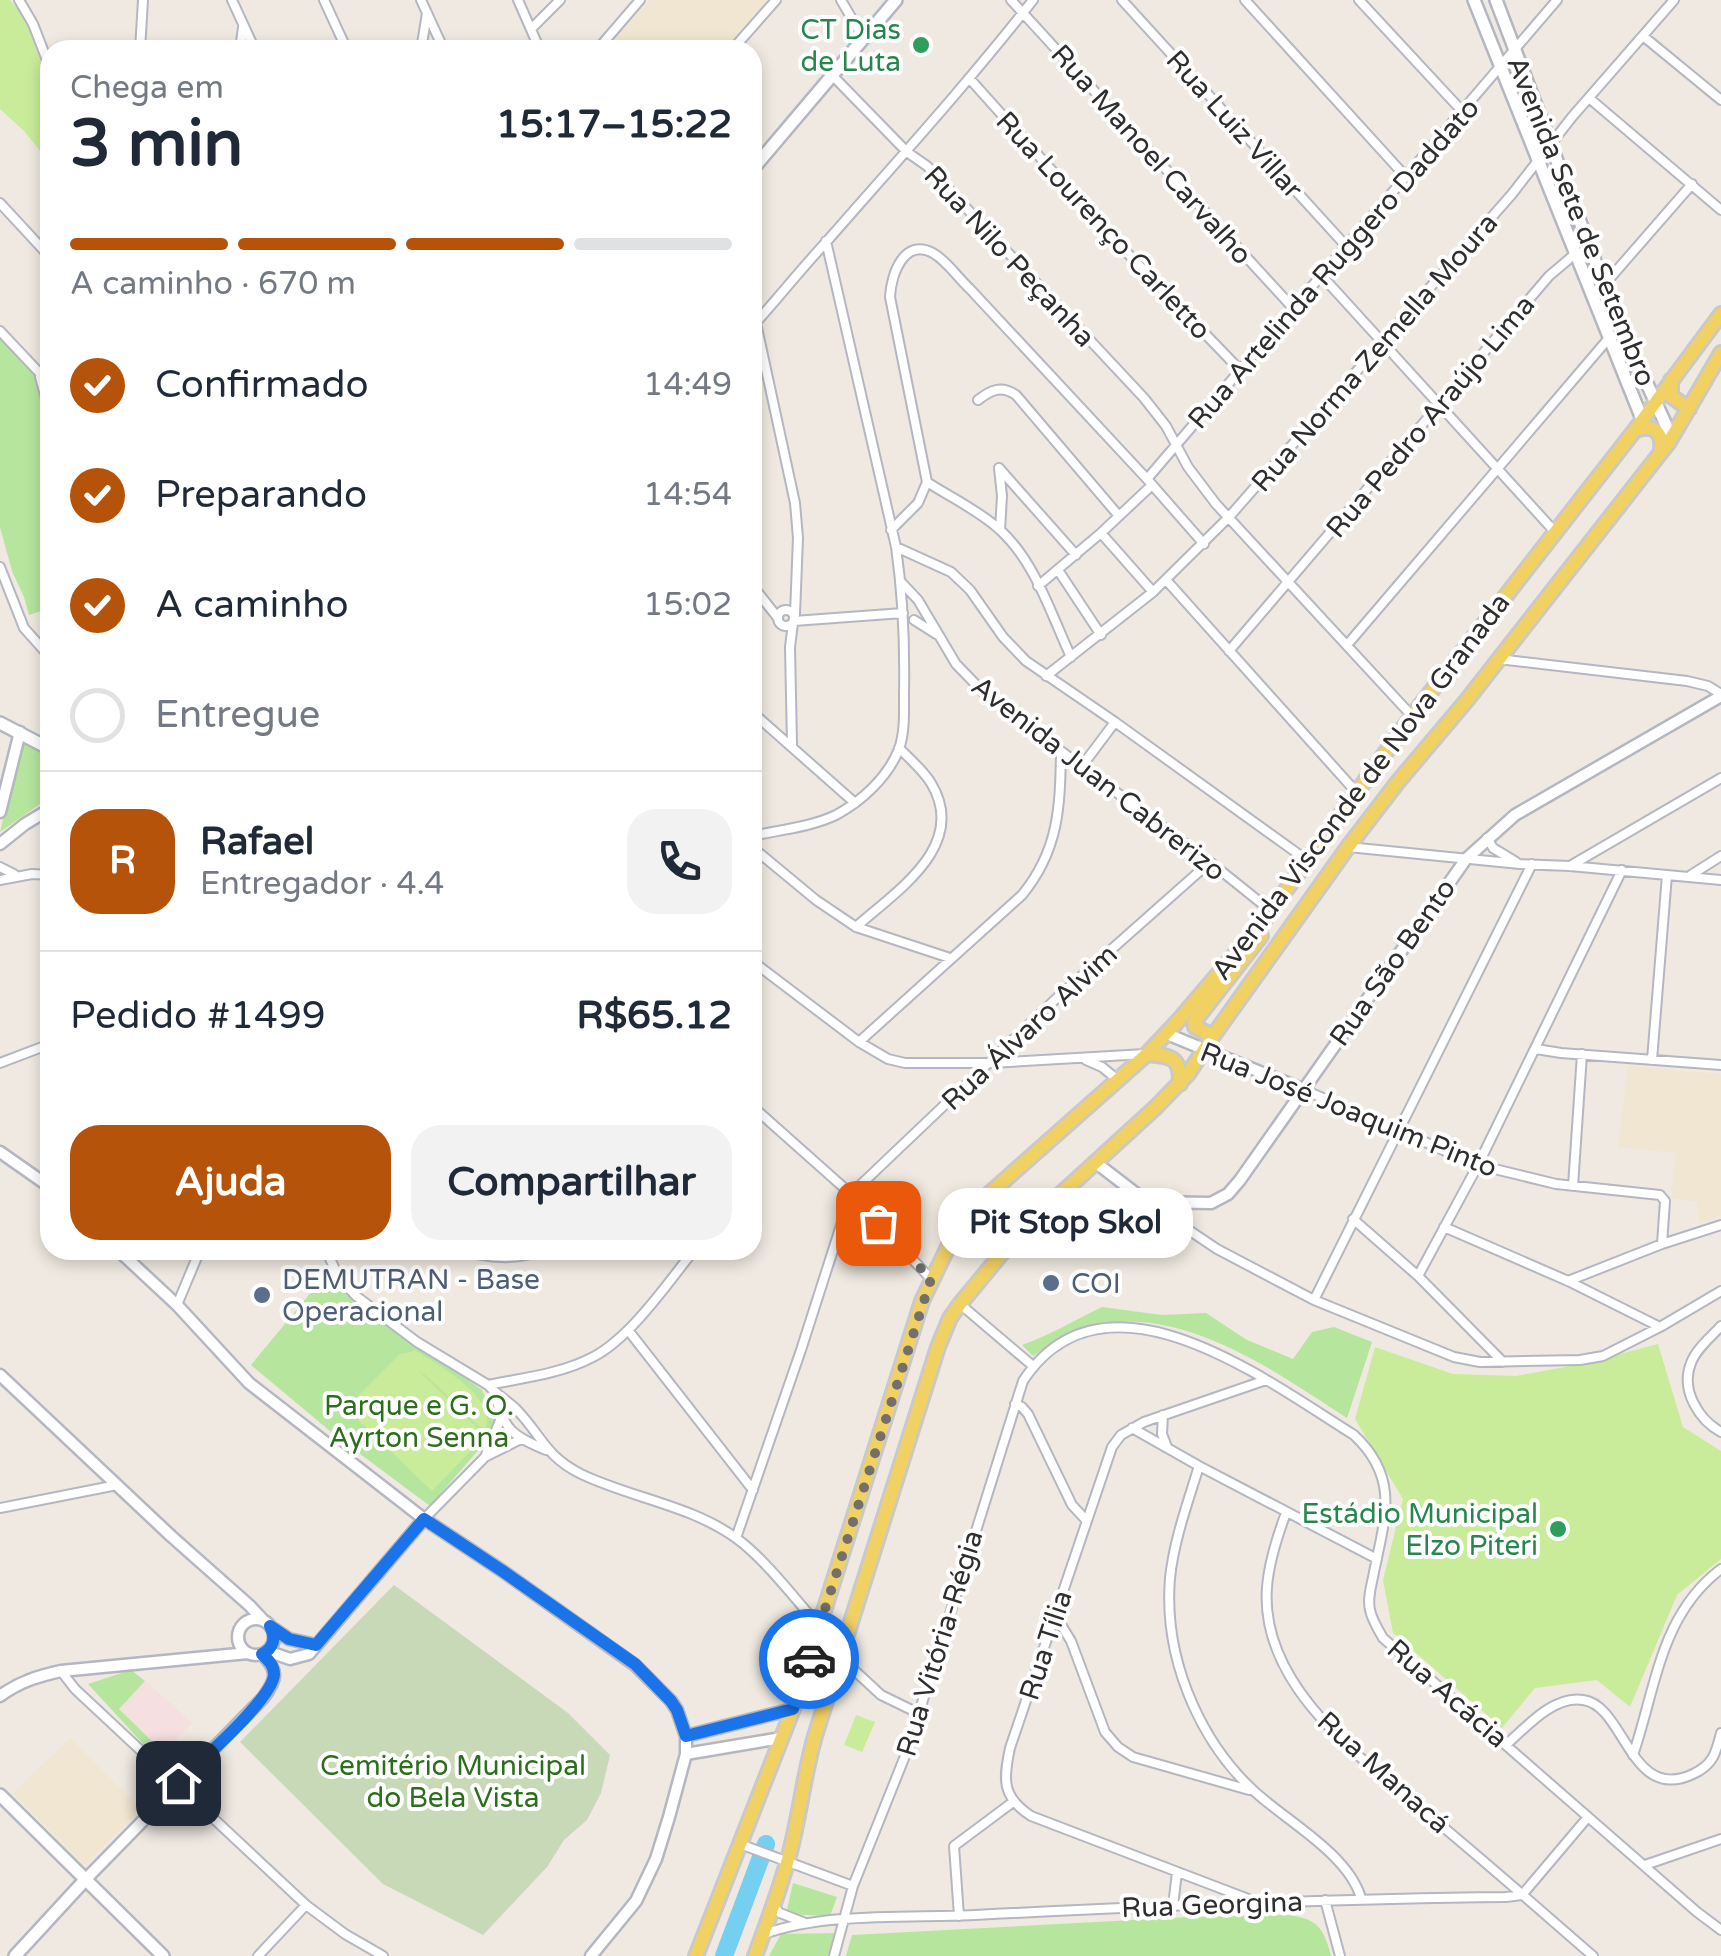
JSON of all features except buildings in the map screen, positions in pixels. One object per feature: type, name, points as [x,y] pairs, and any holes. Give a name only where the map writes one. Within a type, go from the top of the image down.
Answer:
[{"type":"main road","points":[[762,158],[896,0]]},
{"type":"main road","name":"Avenida Sete de Setembro","points":[[1474,0],[1609,338],[1638,424]]},
{"type":"main road","name":"Avenida Sete de Setembro","points":[[1496,0],[1604,285],[1667,428],[1665,447]]},
{"type":"main road","name":"Avenida Visconde de Nova Granada","points":[[696,1956],[743,1845],[793,1709],[931,1279],[961,1227],[980,1202],[1147,1054],[1268,915],[1412,716],[1721,314]]},
{"type":"main road","points":[[755,1956],[774,1907],[814,1736],[950,1318],[1015,1239],[1180,1084],[1348,847],[1665,447],[1721,353]]},
{"type":"main road","points":[[1670,380],[1672,397],[1689,409]]},
{"type":"main road","points":[[1638,424],[1659,432],[1665,447]]},
{"type":"main road","points":[[0,723],[40,743]]},
{"type":"main road","points":[[1213,1036],[1194,1023],[1260,938],[1268,915]]},
{"type":"main road","points":[[1147,1054],[1173,1059],[1179,1067],[1180,1084]]},
{"type":"main road","points":[[793,1709],[812,1716],[814,1736]]},
{"type":"main road","points":[[0,1795],[163,1956]]},
{"type":"main road","points":[[16,1956],[85,1880]]},
{"type":"street","points":[[19,0],[40,42]]},
{"type":"street","points":[[141,40],[143,0]]},
{"type":"street","points":[[232,0],[251,40]]},
{"type":"street","points":[[324,0],[342,40]]},
{"type":"street","points":[[421,0],[439,40]]},
{"type":"street","points":[[518,0],[536,40]]},
{"type":"street","points":[[532,29],[560,0]]},
{"type":"street","points":[[606,40],[640,0]]},
{"type":"street","points":[[741,40],[776,0]]},
{"type":"street","points":[[841,0],[863,38]]},
{"type":"street","name":"Rua Manoel Carvalho","points":[[1012,0],[1293,308]]},
{"type":"street","points":[[762,316],[907,152],[1033,0]]},
{"type":"street","name":"Rua Luiz Villar","points":[[1122,0],[1347,247]]},
{"type":"street","points":[[1245,0],[1406,177]]},
{"type":"street","points":[[1359,0],[1462,111]]},
{"type":"street","name":"Rua Artelinda Ruggero Daddato","points":[[1038,586],[1119,516],[1557,0]]},
{"type":"street","name":"Rua Norma Zemella Moura","points":[[1046,676],[1153,592],[1204,544],[1512,194],[1674,0]]},
{"type":"street","points":[[422,40],[426,12]]},
{"type":"street","points":[[241,40],[243,23]]},
{"type":"street","points":[[1643,36],[1721,100]]},
{"type":"street","name":"Rua Nilo Peçanha","points":[[832,76],[907,152],[928,166],[1144,398],[1166,426],[1188,467],[1229,517],[1412,716]]},
{"type":"street","name":"Rua Lourenço Carletto","points":[[969,78],[1106,232],[1240,370]]},
{"type":"street","points":[[1589,98],[1721,210]]},
{"type":"street","points":[[1604,285],[1692,184]]},
{"type":"street","points":[[0,204],[40,246]]},
{"type":"street","points":[[762,834],[834,816],[854,803],[880,780],[899,748],[904,720],[907,618],[896,547],[826,241]]},
{"type":"street","points":[[891,530],[918,503],[927,482],[890,297],[898,262],[920,249],[940,258],[1204,544]]},
{"type":"street","name":"Rua Pedro Araújo Lima","points":[[1229,651],[1549,276],[1574,254]]},
{"type":"street","points":[[1322,276],[1555,532]]},
{"type":"street","points":[[0,331],[40,377]]},
{"type":"street","points":[[1348,644],[1609,338]]},
{"type":"street","points":[[762,358],[794,489],[798,538],[796,586],[788,617],[792,745]]},
{"type":"street","points":[[978,400],[1000,388],[1016,395],[1119,516]]},
{"type":"street","points":[[1000,530],[1002,496],[998,468],[1076,555]]},
{"type":"street","points":[[927,482],[1000,530],[1019,552],[1071,657]]},
{"type":"street","points":[[1101,533],[1153,592]]},
{"type":"street","points":[[896,547],[939,565],[962,581],[1013,649],[1046,676],[1308,862]]},
{"type":"street","points":[[0,567],[24,628],[40,646]]},
{"type":"street","points":[[1058,570],[1101,635]]},
{"type":"street","points":[[1166,580],[1357,792]]},
{"type":"street","name":"Avenida Juan Cabrerizo","points":[[901,582],[918,600],[956,664],[978,688],[1210,862],[1268,915]]},
{"type":"street","points":[[762,598],[788,617],[907,618],[927,614]]},
{"type":"street","points":[[902,599],[918,600]]},
{"type":"street","name":"Avenida Juan Cabrerizo","points":[[907,618],[937,634]]},
{"type":"street","points":[[1498,659],[1688,681],[1708,686],[1721,695]]},
{"type":"street","name":"Rua São Bento","points":[[1147,1202],[1211,1204],[1240,1180],[1466,859],[1500,826],[1721,695]]},
{"type":"street","points":[[762,720],[854,803]]},
{"type":"street","points":[[1082,766],[1115,722]]},
{"type":"street","points":[[0,812],[20,732]]},
{"type":"street","points":[[856,928],[924,865],[938,842],[941,820],[936,792],[899,748]]},
{"type":"street","points":[[859,1042],[1022,895],[1050,850],[1058,817],[1062,752]]},
{"type":"street","points":[[1570,866],[1721,778]]},
{"type":"street","points":[[0,844],[40,815]]},
{"type":"street","points":[[1487,838],[1494,848],[1520,864]]},
{"type":"street","points":[[1348,847],[1721,880]]},
{"type":"street","points":[[762,855],[856,928],[950,958]]},
{"type":"street","points":[[1688,877],[1721,856]]},
{"type":"street","name":"Rua Álvaro Alvim","points":[[851,1194],[1060,995],[1210,862]]},
{"type":"street","points":[[1314,1300],[1532,864]]},
{"type":"street","points":[[0,867],[18,876]]},
{"type":"street","points":[[1418,1276],[1478,1165],[1622,870]]},
{"type":"street","points":[[1652,1060],[1667,874]]},
{"type":"street","points":[[0,880],[40,875]]},
{"type":"street","points":[[762,969],[859,1042],[888,1059],[905,1063],[990,1063],[1147,1054]]},
{"type":"street","name":"Rua José Joaquim Pinto","points":[[1166,1034],[1478,1165],[1573,1186],[1660,1195],[1665,1201],[1662,1244]]},
{"type":"street","points":[[0,1063],[40,1048]]},
{"type":"street","points":[[1536,1049],[1721,1065]]},
{"type":"street","points":[[1573,1186],[1582,1054]]},
{"type":"street","points":[[1082,1059],[1102,1067],[1118,1080]]},
{"type":"street","points":[[762,1115],[851,1194],[931,1279]]},
{"type":"street","points":[[0,1152],[40,1181]]},
{"type":"street","points":[[1095,1162],[1216,1249],[1314,1300],[1454,1357],[1502,1362],[1603,1356],[1721,1290]]},
{"type":"street","points":[[736,1538],[851,1194]]},
{"type":"street","points":[[1353,1219],[1418,1276],[1502,1362]]},
{"type":"street","points":[[1568,1281],[1721,1225]]},
{"type":"street","points":[[1444,1228],[1568,1281],[1660,1327]]},
{"type":"street","points":[[129,1260],[240,1375],[424,1519],[635,1664],[677,1710],[686,1736],[686,1754],[646,1882],[628,1914],[591,1956]]},
{"type":"street","points":[[177,1306],[196,1260]]},
{"type":"street","points":[[331,1260],[339,1278],[356,1296],[417,1342],[488,1385],[516,1409],[546,1450]]},
{"type":"street","points":[[488,1385],[582,1362],[610,1346],[686,1260]]},
{"type":"street","points":[[960,1304],[1033,1366]]},
{"type":"street","points":[[1721,1326],[1694,1358],[1689,1375],[1690,1394],[1697,1411],[1721,1432]]},
{"type":"street","name":"Rua Acácia","points":[[1033,1366],[1060,1342],[1086,1332],[1113,1327],[1148,1329],[1184,1338],[1266,1380],[1354,1436],[1374,1457],[1386,1496],[1369,1605],[1383,1638],[1721,1930]]},
{"type":"street","points":[[628,1330],[753,1490]]},
{"type":"street","name":"Rua Vitória-Régia","points":[[834,1956],[853,1886],[907,1751],[1014,1404],[1033,1366]]},
{"type":"street","points":[[0,1375],[267,1624],[289,1639],[316,1645]]},
{"type":"street","points":[[1132,1428],[1266,1380]]},
{"type":"street","points":[[495,1393],[501,1418],[520,1439],[546,1450],[582,1474],[657,1501],[736,1538],[820,1627]]},
{"type":"street","points":[[1014,1404],[1028,1414],[1072,1505],[1086,1520]]},
{"type":"street","points":[[1164,1414],[1162,1434],[1167,1446]]},
{"type":"street","points":[[485,1457],[501,1418]]},
{"type":"street","points":[[1132,1428],[1377,1559]]},
{"type":"street","name":"Rua Tília","points":[[1013,1802],[1005,1771],[1112,1447],[1132,1428]]},
{"type":"street","points":[[0,1696],[17,1684],[60,1671],[214,1655],[265,1652],[298,1658],[310,1654],[424,1519],[485,1457],[520,1439]]},
{"type":"street","points":[[1199,1466],[1170,1578],[1176,1650],[1189,1696],[1216,1748],[1253,1792],[1347,1870],[1361,1898]]},
{"type":"street","points":[[0,1508],[117,1485]]},
{"type":"street","name":"Rua Manacá","points":[[1286,1513],[1270,1566],[1267,1599],[1271,1628],[1292,1681],[1355,1752],[1522,1894]]},
{"type":"street","points":[[1633,1756],[1667,1642],[1697,1590],[1721,1569]]},
{"type":"street","points":[[237,1595],[240,1645],[248,1653]]},
{"type":"street","points":[[1055,1615],[1071,1640],[1104,1732],[1118,1747],[1134,1757],[1253,1792]]},
{"type":"street","points":[[214,1655],[248,1621],[267,1624]]},
{"type":"street","points":[[265,1652],[274,1637],[267,1624]]},
{"type":"street","points":[[85,1880],[271,1688],[274,1671],[265,1652]]},
{"type":"street","points":[[841,1658],[881,1695],[918,1713]]},
{"type":"street","points":[[60,1671],[306,1905],[382,1956]]},
{"type":"street","points":[[1506,1745],[1548,1710],[1580,1699],[1600,1706],[1633,1756],[1657,1776],[1679,1779],[1709,1766],[1721,1733]]},
{"type":"street","points":[[686,1736],[793,1709]]},
{"type":"street","points":[[686,1754],[781,1738]]},
{"type":"street","points":[[959,1916],[954,1846],[1013,1802],[1044,1822],[1259,1903]]},
{"type":"street","points":[[1588,1817],[1522,1894],[1593,1956]]},
{"type":"street","points":[[1645,1865],[1721,1839]]},
{"type":"street","points":[[743,1845],[853,1886]]},
{"type":"street","points":[[1173,1906],[1177,1872]]},
{"type":"street","points":[[1212,1883],[1218,1904]]},
{"type":"street","name":"Rua Georgina","points":[[763,1934],[807,1923],[843,1920],[1361,1898],[1506,1898],[1522,1894]]},
{"type":"street","points":[[1325,1900],[1340,1956]]},
{"type":"street","points":[[258,1956],[306,1905]]},
{"type":"street","points":[[774,1907],[807,1923]]},
{"type":"shaded area","points":[[650,0],[764,0],[769,4],[737,40],[614,40]]},
{"type":"shaded area","points":[[1628,1066],[1721,1074],[1721,1216],[1700,1223],[1697,1202],[1671,1198],[1676,1153],[1618,1147]]},
{"type":"shaded area","points":[[145,1681],[192,1723],[163,1752],[119,1709]]},
{"type":"shaded area","points":[[70,1738],[141,1809],[84,1865],[13,1793]]},
{"type":"green space","points":[[0,0],[10,0],[24,16],[40,60],[40,151],[0,109]]},
{"type":"green space","points":[[0,336],[35,373],[40,393],[40,611],[29,615],[0,527]]},
{"type":"green space","points":[[23,738],[40,748],[40,804],[0,832]]},
{"type":"green space","name":"Parque e G. O. Ayrton Senna","points":[[332,1267],[363,1304],[482,1390],[494,1416],[494,1427],[487,1440],[430,1506],[336,1436],[251,1365]]},
{"type":"green space","points":[[1102,1307],[1162,1315],[1206,1313],[1247,1340],[1293,1359],[1312,1332],[1334,1327],[1372,1342],[1347,1418],[1251,1359],[1181,1329],[1145,1322],[1108,1323],[1072,1332],[1033,1356],[1022,1345]]},
{"type":"green space","name":"Estádio Municipal Elzo Piteri","points":[[1658,1344],[1683,1427],[1721,1451],[1721,1559],[1677,1595],[1630,1707],[1597,1680],[1535,1688],[1502,1728],[1393,1633],[1383,1580],[1403,1499],[1355,1419],[1375,1347],[1453,1374],[1516,1376]]},
{"type":"green space","points":[[415,1350],[475,1394],[487,1418],[485,1431],[417,1369],[485,1436],[432,1491],[346,1408],[400,1354]]},
{"type":"green space","name":"Cemitério Municipal do Bela Vista","points":[[394,1585],[568,1713],[610,1755],[601,1793],[587,1820],[564,1840],[547,1867],[483,1935],[383,1884],[240,1742]]},
{"type":"green space","points":[[131,1670],[145,1681],[119,1709],[163,1752],[157,1759],[88,1684]]},
{"type":"green space","points":[[856,1715],[875,1722],[862,1752],[844,1745]]},
{"type":"green space","points":[[793,1883],[837,1897],[830,1916],[786,1914]]},
{"type":"green space","points":[[1287,1915],[1317,1926],[1331,1956],[846,1956],[852,1935]]},
{"type":"green space","points":[[837,1933],[828,1956],[769,1956],[781,1934]]},
{"type":"waterway","points":[[724,1956],[766,1844]]},
{"type":"way so far","points":[[809,1659],[931,1279],[878,1223]]},
{"type":"place","name":"CT Dias de Luta","points":[[921,45]]},
{"type":"place","name":"Pit Stop Skol","points":[[878,1223]]},
{"type":"place","name":"COI","points":[[1051,1283]]},
{"type":"place","name":"DEMUTRAN - Base Operacional","points":[[262,1295]]},
{"type":"place","name":"Estádio Municipal Elzo Piteri","points":[[1558,1529]]},
{"type":"route","points":[[178,1783],[271,1688],[274,1671],[262,1654],[273,1643],[270,1626],[289,1639],[316,1645],[424,1519],[635,1664],[671,1701],[686,1736],[793,1709],[809,1659]]}]
